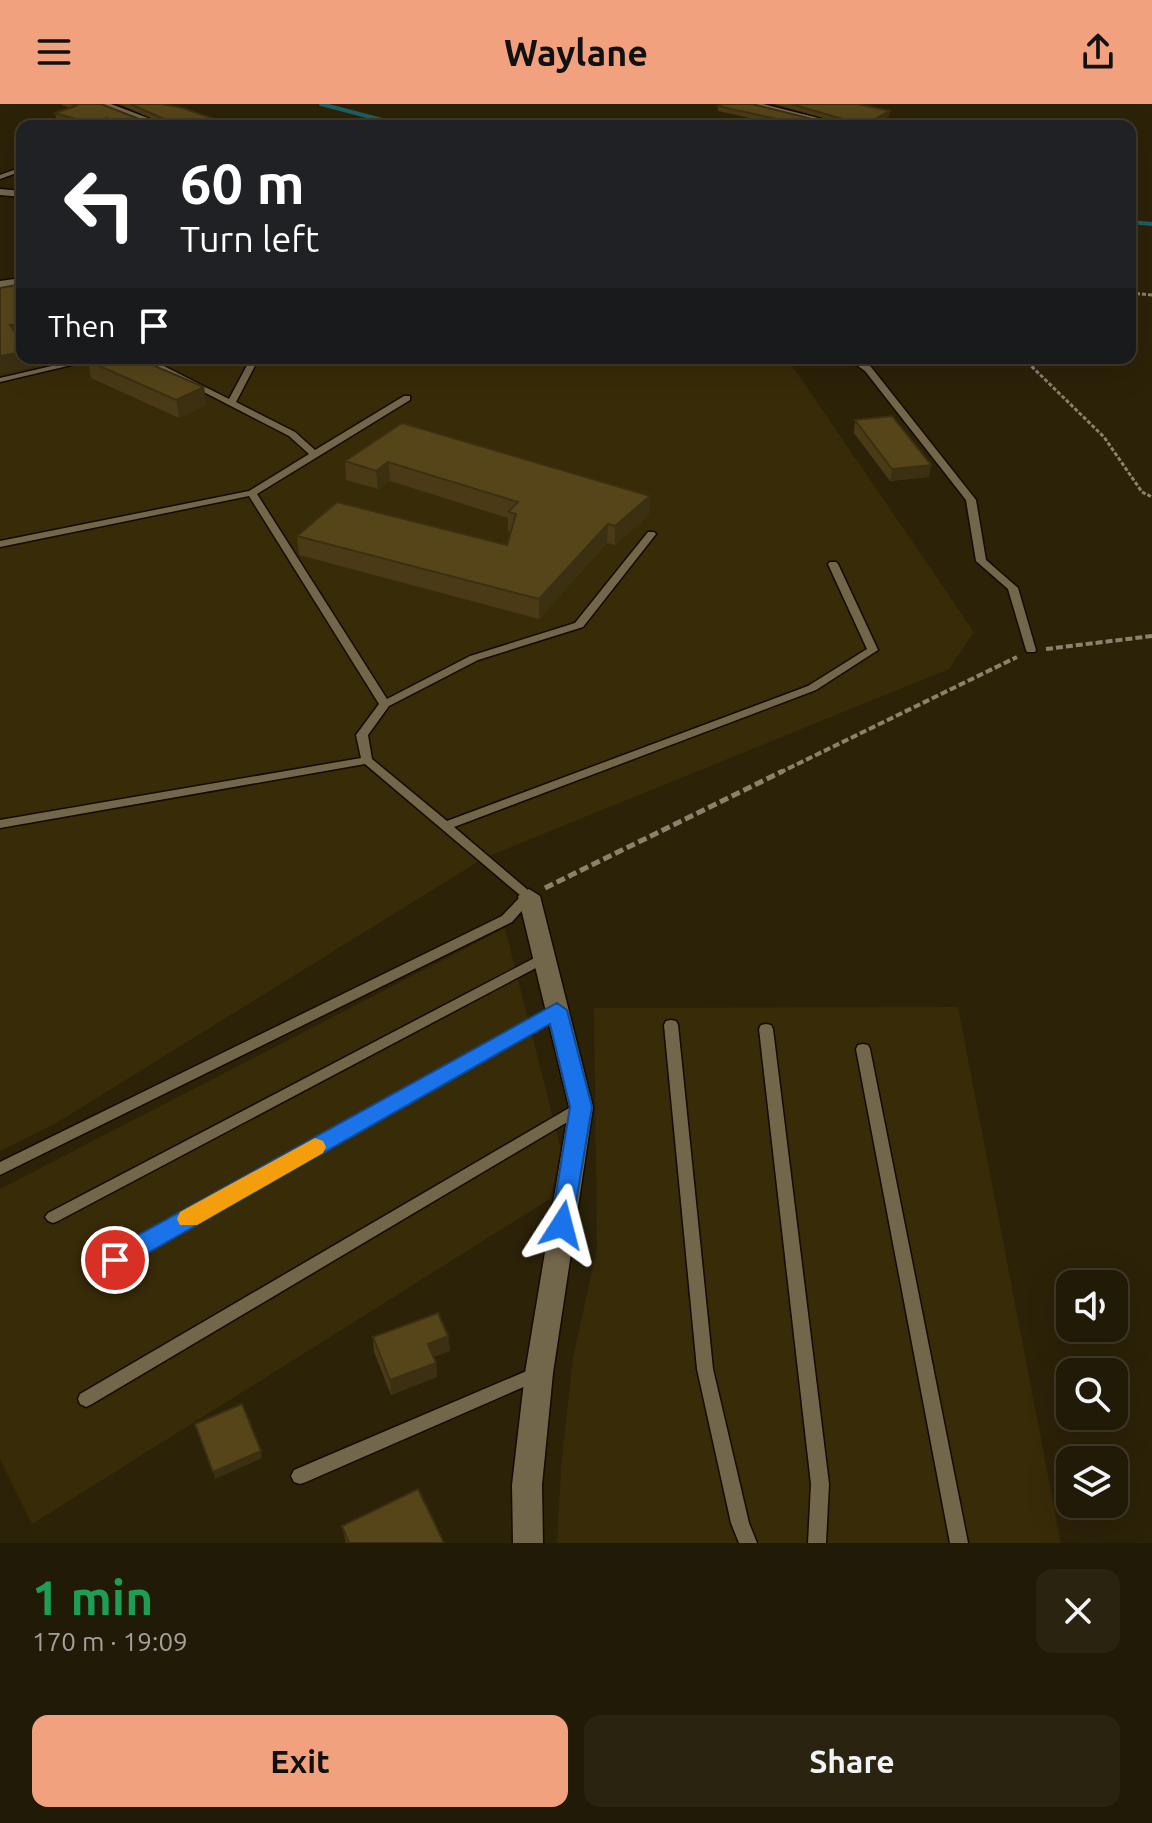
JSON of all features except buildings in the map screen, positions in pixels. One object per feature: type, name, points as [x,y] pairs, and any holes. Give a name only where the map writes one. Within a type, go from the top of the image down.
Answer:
[{"type":"street","points":[[101,104],[147,120]]},
{"type":"street","points":[[750,104],[819,120]]},
{"type":"street","points":[[528,1543],[527,1485],[539,1373],[581,1107],[529,896]]},
{"type":"lane","points":[[44,364],[47,369]]},
{"type":"lane","points":[[0,380],[70,364]]},
{"type":"lane","points":[[154,364],[292,434],[315,455]]},
{"type":"lane","points":[[231,403],[252,364]]},
{"type":"lane","points":[[860,364],[868,369],[971,500],[981,561],[1013,588],[1031,650]]},
{"type":"lane","points":[[0,544],[252,493],[407,398]]},
{"type":"lane","points":[[252,493],[385,704]]},
{"type":"lane","points":[[0,1169],[507,919],[529,896],[367,760],[362,735],[385,704],[474,658],[579,625],[651,534]]},
{"type":"lane","points":[[445,826],[812,688],[873,650],[833,564]]},
{"type":"lane","points":[[0,824],[367,760]]},
{"type":"lane","points":[[53,1217],[544,958]]},
{"type":"lane","points":[[115,1260],[557,1010]]},
{"type":"lane","points":[[671,1025],[705,1369],[740,1523],[748,1543]]},
{"type":"lane","points":[[766,1029],[820,1484],[817,1543]]},
{"type":"lane","points":[[863,1049],[959,1543]]},
{"type":"lane","points":[[86,1399],[581,1107]]},
{"type":"lane","points":[[300,1476],[539,1373]]},
{"type":"path","points":[[1029,364],[1104,437],[1142,492],[1152,497]]},
{"type":"path","points":[[529,896],[1031,650],[1152,636]]},
{"type":"shaded area","points":[[16,302],[16,364],[791,364],[974,632],[949,669],[484,858],[58,1122],[0,1151],[0,305]]},
{"type":"shaded area","points":[[505,928],[561,1150],[550,1199],[32,1524],[0,1459],[0,1189]]},
{"type":"shaded area","points":[[958,1007],[1061,1543],[557,1543],[561,1468],[573,1358],[597,1248],[594,1008]]},
{"type":"waterway","points":[[321,104],[382,120]]},
{"type":"waterway","points":[[1136,223],[1152,224]]},
{"type":"slow traffic","points":[[188,1219],[315,1147]]},
{"type":"route","points":[[115,1260],[557,1010],[581,1107],[562,1225]]}]
